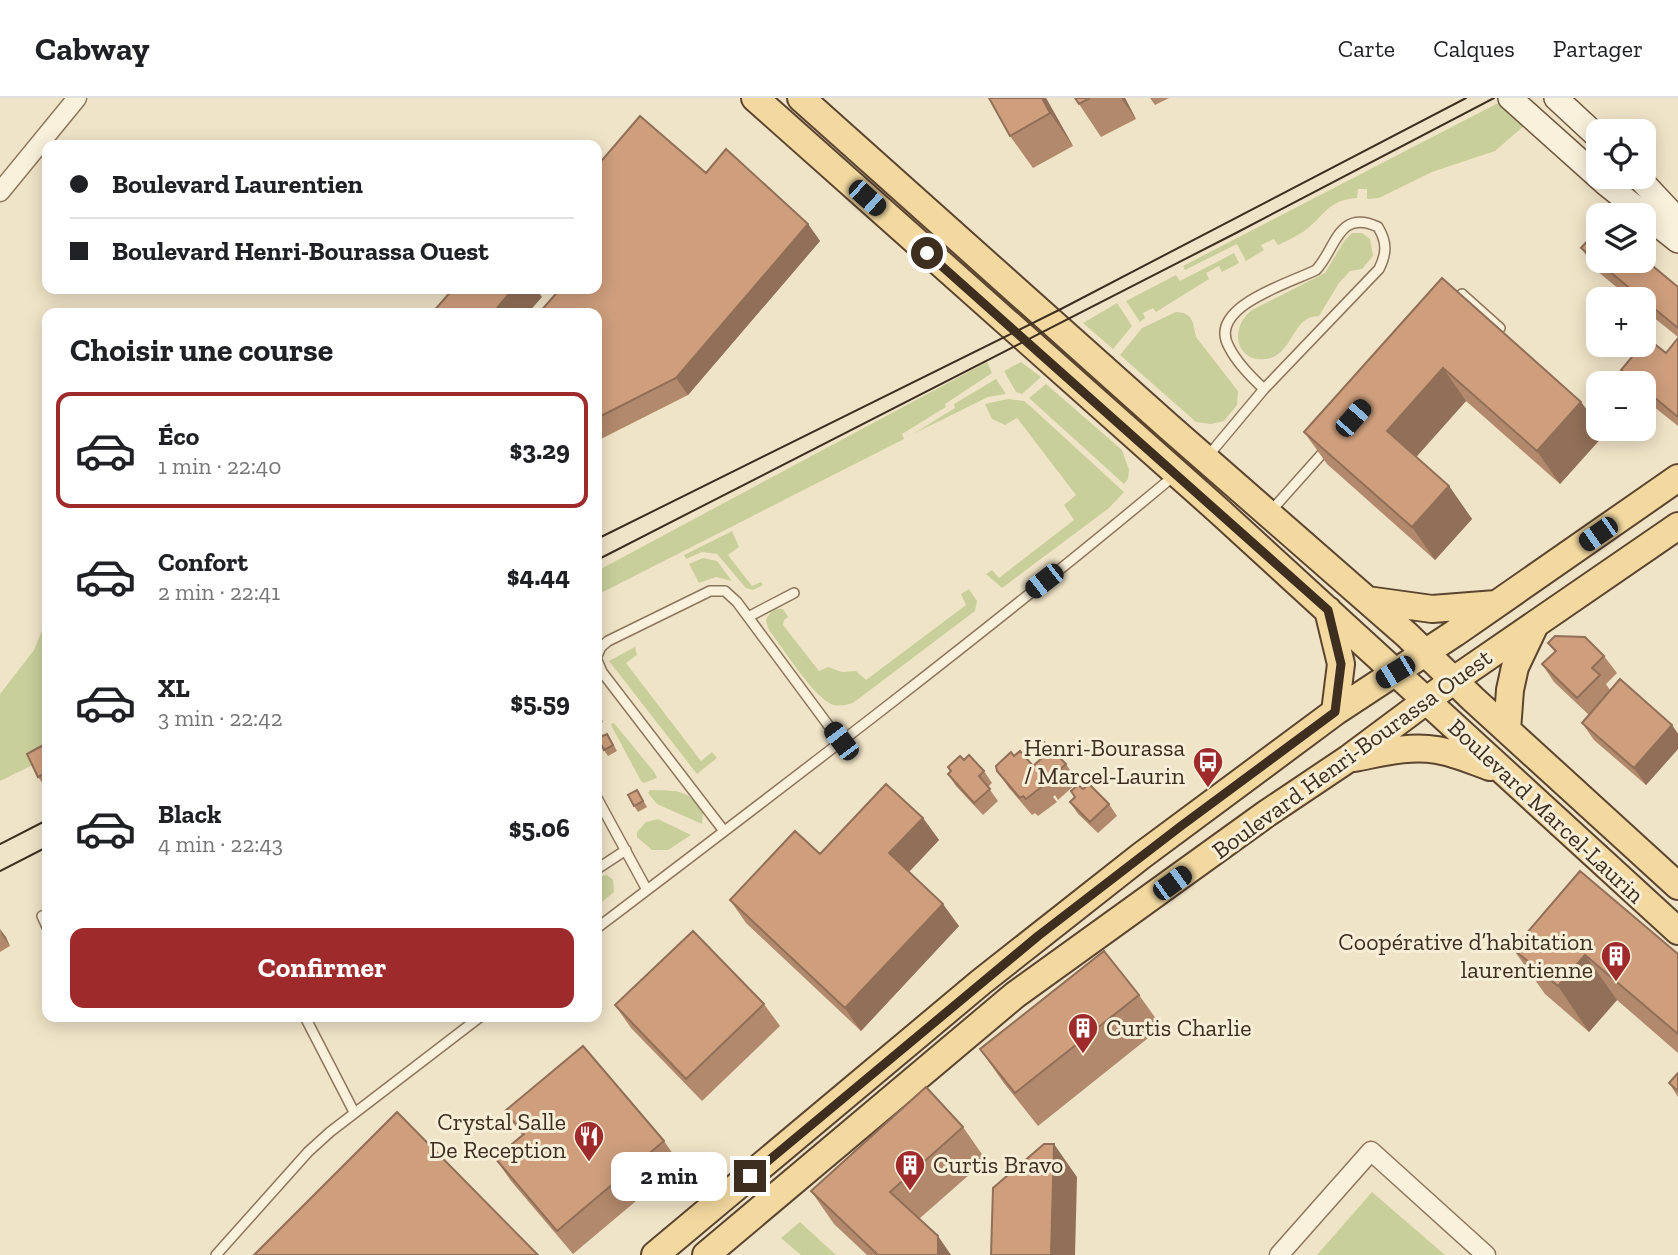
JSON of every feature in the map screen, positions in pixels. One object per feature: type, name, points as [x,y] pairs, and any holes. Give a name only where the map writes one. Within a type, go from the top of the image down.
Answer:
[{"type":"main road","name":"Boulevard Marcel-Laurin","points":[[755,98],[1328,610],[1678,931]]},
{"type":"main road","name":"Boulevard Marcel-Laurin","points":[[813,106],[1065,335],[1426,653],[1678,886]]},
{"type":"main road","name":"Boulevard Henri-Bourassa Ouest","points":[[655,1255],[1038,936],[1151,849],[1335,712],[1426,653],[1678,478]]},
{"type":"main road","name":"Boulevard Henri-Bourassa Ouest","points":[[706,1255],[1015,995],[1266,814],[1348,759],[1454,680],[1678,526]]},
{"type":"main road","points":[[1367,600],[1432,609],[1496,604]]},
{"type":"main road","points":[[1328,610],[1341,664],[1335,712]]},
{"type":"main road","points":[[1507,730],[1515,667],[1536,623]]},
{"type":"main road","points":[[1348,759],[1393,751],[1427,749],[1452,753],[1502,771]]},
{"type":"street","points":[[43,140],[77,98]]},
{"type":"street","points":[[1510,98],[1605,184],[1678,242]]},
{"type":"street","points":[[1556,98],[1586,126]]},
{"type":"street","points":[[0,192],[42,141]]},
{"type":"street","points":[[1649,189],[1678,220]]},
{"type":"street","points":[[1279,1255],[1371,1151],[1486,1255]]},
{"type":"lane","points":[[1205,459],[1264,389],[1379,269],[1386,246],[1378,227],[1367,222],[1354,222],[1343,229],[1316,270],[1244,304],[1229,318],[1224,331],[1227,346],[1250,376],[1264,389]]},
{"type":"lane","points":[[1444,314],[1462,294],[1500,328]]},
{"type":"lane","points":[[1268,513],[1335,438]]},
{"type":"lane","points":[[602,924],[1088,547],[1176,473]]},
{"type":"lane","points":[[602,645],[710,591],[725,591],[748,617],[841,741]]},
{"type":"lane","points":[[748,617],[794,593]]},
{"type":"lane","points":[[602,672],[724,831]]},
{"type":"lane","points":[[602,807],[647,890]]},
{"type":"lane","points":[[602,866],[626,850]]},
{"type":"lane","points":[[308,1022],[354,1112]]},
{"type":"lane","points":[[216,1255],[308,1152],[354,1112],[473,1022]]},
{"type":"green space","points":[[1502,101],[1527,123],[1495,151],[1432,172],[1379,198],[1367,199],[1367,189],[1358,189],[1357,198],[1332,206],[1303,232],[1278,245],[1274,239],[1261,245],[1264,250],[1246,261],[1237,244],[1185,270],[1183,266]]},
{"type":"green space","points":[[1352,233],[1362,233],[1370,239],[1373,256],[1362,269],[1350,271],[1339,283],[1319,316],[1303,322],[1288,344],[1275,356],[1256,359],[1242,350],[1238,334],[1245,317],[1252,310],[1325,273],[1344,241]]},
{"type":"green space","points":[[1234,253],[1239,263],[1222,272],[1219,266],[1206,273],[1209,279],[1156,312],[1153,308],[1143,313],[1145,318],[1140,322],[1126,301],[1176,275],[1180,281]]},
{"type":"green space","points":[[1117,303],[1132,326],[1113,349],[1083,323]]},
{"type":"green space","points":[[1176,312],[1190,317],[1196,337],[1238,391],[1237,405],[1224,421],[1211,424],[1196,422],[1120,355],[1142,328]]},
{"type":"green space","points":[[987,362],[992,373],[945,404],[946,407],[902,434],[904,439],[602,592],[602,568]]},
{"type":"green space","points":[[1021,362],[1041,377],[1022,394],[1016,392],[1004,371]]},
{"type":"green space","points":[[996,379],[1006,394],[988,397],[913,434],[955,408],[954,404]]},
{"type":"green space","points":[[1046,384],[1122,450],[1129,470],[1124,484],[1029,398]]},
{"type":"green space","points":[[1008,399],[1024,401],[1029,405],[1124,492],[1109,508],[1002,588],[986,574],[992,570],[999,578],[1074,520],[1064,505],[1076,495],[1017,418],[1005,425],[992,419],[985,404]]},
{"type":"green space","points":[[732,531],[739,547],[728,555],[752,586],[761,582],[763,585],[753,590],[746,588],[717,554],[702,552],[686,559],[684,555]]},
{"type":"green space","points":[[703,558],[717,561],[732,581],[716,577],[699,583],[689,564]]},
{"type":"green space","points":[[969,589],[977,601],[975,611],[853,703],[845,705],[831,704],[816,691],[769,630],[766,621],[772,612],[783,609],[788,617],[783,625],[819,671],[828,667],[842,672],[856,671],[866,680],[966,605],[961,594]]},
{"type":"green space","points":[[42,630],[42,760],[0,781],[0,694],[34,650]]},
{"type":"green space","points":[[635,647],[637,655],[626,663],[701,761],[712,752],[717,758],[697,774],[609,661]]},
{"type":"green space","points":[[614,723],[657,778],[644,783],[641,781],[612,727],[611,724]]},
{"type":"green space","points":[[650,790],[674,791],[686,795],[703,812],[702,824],[657,804],[648,793]]},
{"type":"green space","points":[[658,819],[691,835],[668,850],[652,850],[637,837],[637,832],[646,822]]},
{"type":"green space","points":[[607,875],[613,880],[614,892],[602,902],[602,876]]},
{"type":"green space","points":[[1372,1192],[1445,1255],[1317,1255]]},
{"type":"green space","points":[[800,1222],[836,1255],[801,1255],[781,1238]]},
{"type":"building","points":[[989,98],[1042,98],[1050,113],[1010,136]]},
{"type":"building","points":[[1075,98],[1090,98],[1079,104]]},
{"type":"building","points":[[640,116],[706,173],[726,149],[808,224],[676,378],[602,415],[602,308],[543,308],[556,294],[602,294],[602,160]]},
{"type":"building","points":[[1656,269],[1678,287],[1678,328],[1656,310],[1656,287],[1628,287],[1611,273],[1656,273]]},
{"type":"building","points":[[1442,278],[1581,402],[1537,451],[1443,368],[1387,431],[1449,486],[1412,527],[1304,432]]},
{"type":"building","points":[[449,294],[509,294],[497,308],[436,308]]},
{"type":"building","points":[[1678,338],[1678,417],[1656,399],[1656,371],[1621,370],[1632,357],[1656,357],[1656,345],[1666,353]]},
{"type":"building","points":[[1555,636],[1585,637],[1604,656],[1592,668],[1600,675],[1577,698],[1542,664],[1556,651],[1548,643]]},
{"type":"building","points":[[1620,679],[1672,725],[1634,768],[1582,723]]},
{"type":"building","points":[[607,734],[613,745],[604,750],[602,736]]},
{"type":"building","points":[[1044,742],[1066,764],[1046,782],[1043,778],[1041,780],[1045,784],[1026,799],[1023,796],[1020,798],[997,771],[996,766],[1011,752],[1014,756],[1020,751],[1033,766],[1042,758],[1035,749]]},
{"type":"building","points":[[42,746],[42,775],[38,777],[27,754]]},
{"type":"building","points":[[969,755],[984,771],[979,776],[990,789],[974,803],[948,774],[951,771],[948,767],[960,756],[964,760]]},
{"type":"building","points":[[886,784],[923,818],[889,853],[943,904],[845,1008],[730,900],[795,831],[820,854]]},
{"type":"building","points":[[1089,784],[1109,804],[1090,822],[1070,802],[1075,797],[1071,791],[1078,785],[1083,789]]},
{"type":"building","points":[[637,790],[643,801],[634,806],[628,795]]},
{"type":"building","points":[[1580,871],[1678,954],[1678,1034],[1585,955],[1558,986],[1513,949]]},
{"type":"building","points":[[693,931],[764,1004],[686,1079],[615,1005]]},
{"type":"building","points":[[1104,951],[1139,995],[1015,1093],[980,1049]]},
{"type":"building","points":[[583,1046],[664,1141],[557,1231],[495,1158],[524,1134],[505,1111]]},
{"type":"building","points":[[1678,1073],[1678,1091],[1669,1083]]},
{"type":"building","points":[[926,1087],[963,1127],[890,1192],[938,1236],[938,1255],[878,1255],[811,1191]]},
{"type":"building","points":[[397,1112],[538,1255],[254,1255]]},
{"type":"building","points":[[1044,1144],[1054,1144],[1051,1255],[991,1255],[993,1188]]},
{"type":"tram line","points":[[602,537],[1061,309],[1466,98]]},
{"type":"tram line","points":[[602,557],[1494,98]]},
{"type":"tram line","points":[[0,844],[42,823]]},
{"type":"tram line","points":[[0,871],[42,850]]},
{"type":"place","name":"Henri-Bourassa / Marcel-Laurin","points":[[1208,789]]},
{"type":"place","name":"Coopérative d’habitation laurentienne","points":[[1616,983]]},
{"type":"place","name":"Curtis Charlie","points":[[1083,1055]]},
{"type":"place","name":"Crystal Salle De Reception","points":[[589,1163]]},
{"type":"place","name":"Curtis Bravo","points":[[910,1192]]},
{"type":"route","points":[[750,1176],[1038,936],[1335,712],[1341,664],[1328,610],[927,253]]}]
